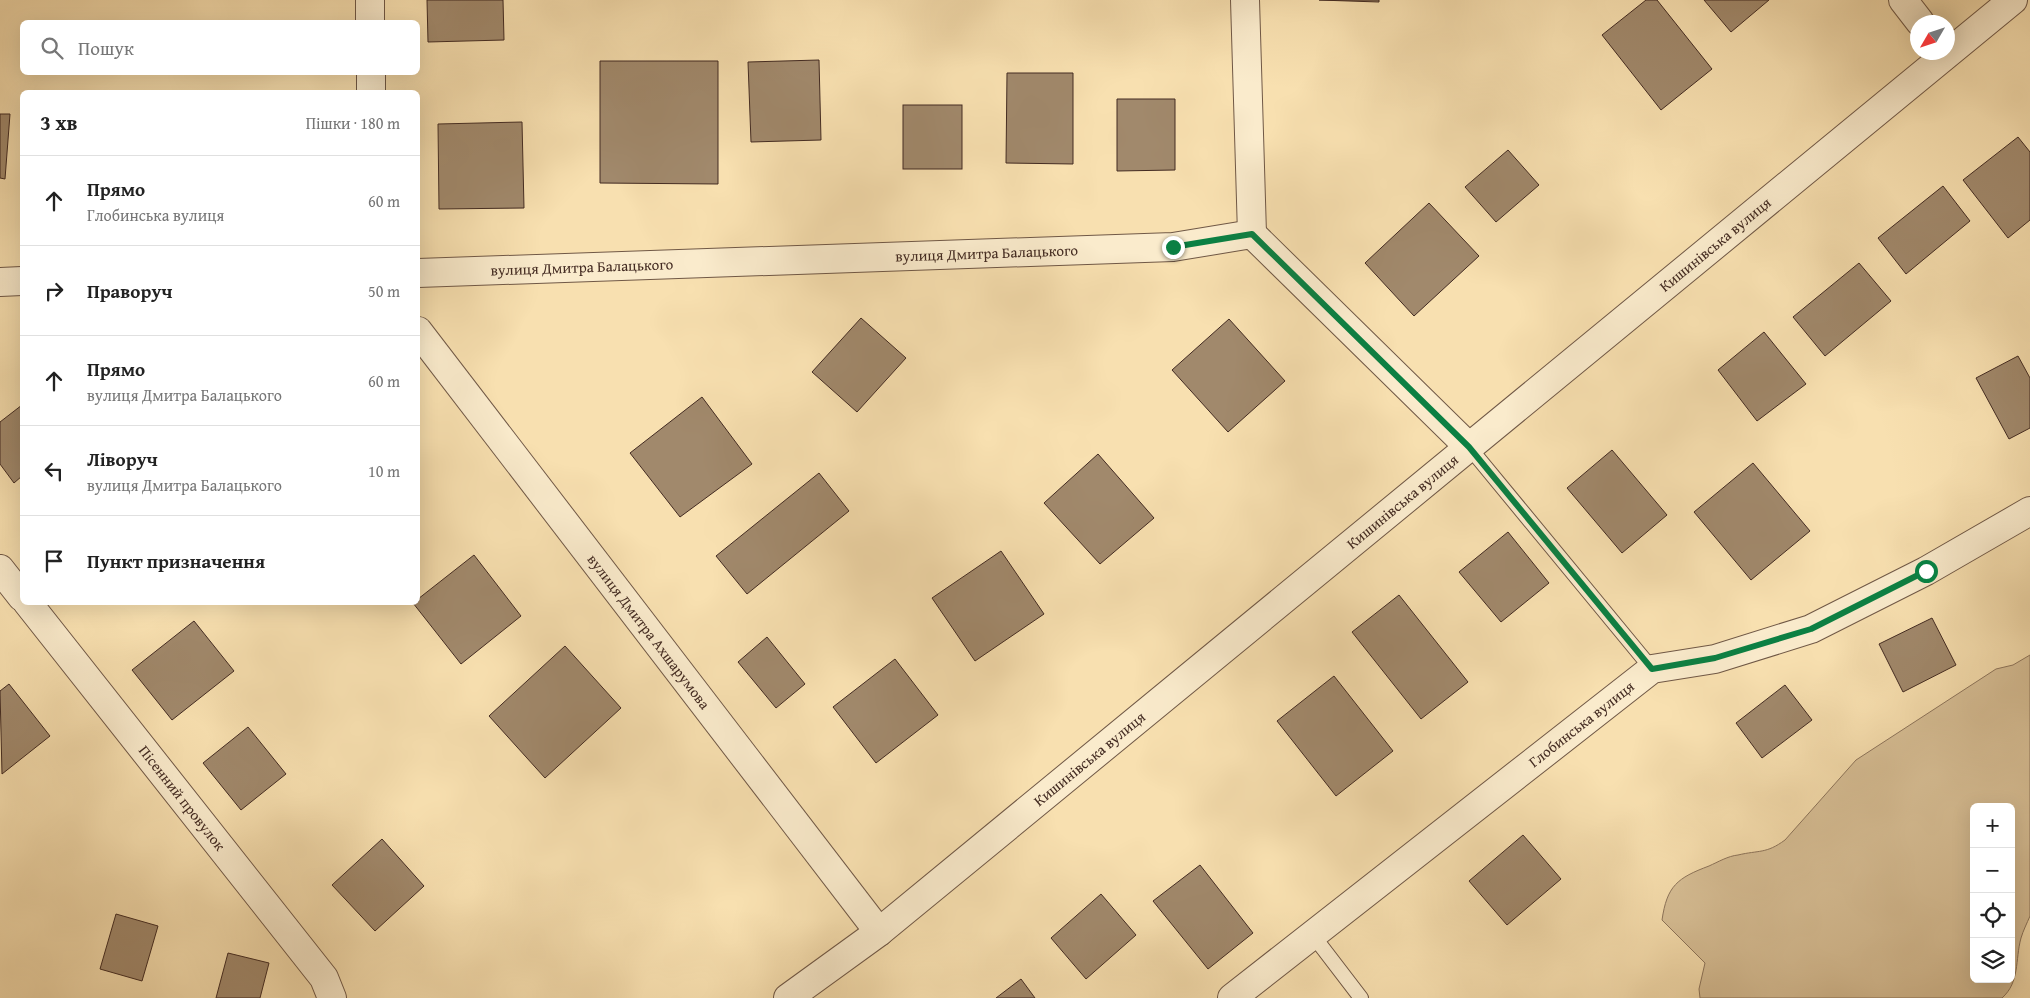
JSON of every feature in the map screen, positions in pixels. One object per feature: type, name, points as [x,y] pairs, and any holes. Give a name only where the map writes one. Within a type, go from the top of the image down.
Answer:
[{"type":"street","points":[[370,0],[370,20]]},
{"type":"street","points":[[1245,0],[1252,234],[1469,447]]},
{"type":"street","points":[[1903,0],[1915,15]]},
{"type":"street","name":"Кишинівська вулиця","points":[[1955,44],[2013,0]]},
{"type":"street","name":"Кишинівська вулиця","points":[[788,998],[879,932],[1469,447],[1935,60]]},
{"type":"street","points":[[371,75],[371,90]]},
{"type":"street","name":"вулиця Дмитра Балацького","points":[[420,273],[1173,247],[1252,234]]},
{"type":"street","points":[[0,282],[20,281]]},
{"type":"street","name":"вулиця Дмитра Ахшарумова","points":[[420,334],[879,932]]},
{"type":"street","name":"Глобинська вулиця","points":[[1232,998],[1652,669],[1715,658],[1811,629],[1926,571],[2030,511]]},
{"type":"street","points":[[0,569],[20,594]]},
{"type":"street","name":"Пісенний провулок","points":[[29,605],[324,978],[332,998]]},
{"type":"lane","points":[[1469,447],[1652,669]]},
{"type":"lane","points":[[1312,934],[1361,998]]},
{"type":"shaded area","points":[[2030,655],[2030,916],[2021,938],[2015,974],[2015,803],[1970,803],[1970,983],[2013,983],[2008,992],[2002,998],[1700,998],[1699,989],[1705,963],[1662,920],[1667,899],[1675,885],[1681,879],[1727,858],[1767,850],[1785,840],[1856,760],[1996,669],[2013,665]]},
{"type":"building","points":[[427,0],[503,0],[504,40],[428,42]]},
{"type":"building","points":[[1319,0],[1379,0],[1379,2]]},
{"type":"building","points":[[1646,0],[1657,0],[1712,69],[1661,110],[1602,35]]},
{"type":"building","points":[[1704,0],[1769,0],[1731,32]]},
{"type":"building","points":[[819,60],[821,140],[751,142],[748,62]]},
{"type":"building","points":[[600,61],[718,61],[718,184],[600,183]]},
{"type":"building","points":[[1007,73],[1073,73],[1073,164],[1006,163]]},
{"type":"building","points":[[1117,99],[1175,99],[1175,170],[1117,171]]},
{"type":"building","points":[[903,105],[962,105],[962,169],[903,169]]},
{"type":"building","points":[[0,114],[10,114],[5,179],[0,178]]},
{"type":"building","points":[[522,122],[524,208],[439,209],[438,124]]},
{"type":"building","points":[[2018,137],[2030,152],[2030,220],[2008,238],[1963,180]]},
{"type":"building","points":[[1508,150],[1539,185],[1496,222],[1465,187]]},
{"type":"building","points":[[1943,186],[1970,221],[1906,274],[1878,238]]},
{"type":"building","points":[[1429,203],[1479,256],[1414,316],[1365,263]]},
{"type":"building","points":[[1859,263],[1891,301],[1825,356],[1793,317]]},
{"type":"building","points":[[861,318],[906,358],[857,412],[812,372]]},
{"type":"building","points":[[1229,319],[1285,381],[1228,432],[1172,370]]},
{"type":"building","points":[[1764,332],[1806,384],[1757,421],[1718,370]]},
{"type":"building","points":[[2018,356],[2030,378],[2030,428],[2009,439],[1976,378]]},
{"type":"building","points":[[702,397],[752,464],[680,517],[630,453]]},
{"type":"building","points":[[20,407],[20,478],[14,483],[0,464],[0,422]]},
{"type":"building","points":[[1612,450],[1667,515],[1622,553],[1567,488]]},
{"type":"building","points":[[1098,454],[1154,518],[1100,564],[1044,503]]},
{"type":"building","points":[[1753,463],[1810,531],[1751,580],[1694,512]]},
{"type":"building","points":[[819,473],[849,511],[747,594],[716,556]]},
{"type":"building","points":[[1508,532],[1549,583],[1501,622],[1459,572]]},
{"type":"building","points":[[1001,551],[1044,614],[975,661],[932,598]]},
{"type":"building","points":[[474,555],[521,616],[461,664],[415,605],[420,605],[420,597]]},
{"type":"building","points":[[1399,595],[1468,682],[1421,719],[1352,632]]},
{"type":"building","points":[[1932,618],[1956,665],[1903,692],[1879,644]]},
{"type":"building","points":[[194,621],[234,671],[172,720],[132,670]]},
{"type":"building","points":[[767,637],[805,684],[776,708],[738,662]]},
{"type":"building","points":[[565,646],[621,708],[545,778],[489,716]]},
{"type":"building","points":[[895,659],[938,715],[876,763],[833,707]]},
{"type":"building","points":[[1334,676],[1393,751],[1336,796],[1277,721]]},
{"type":"building","points":[[9,684],[50,736],[2,774],[0,691]]},
{"type":"building","points":[[1785,685],[1812,720],[1762,758],[1736,723]]},
{"type":"building","points":[[248,727],[286,774],[241,810],[203,763]]},
{"type":"building","points":[[1523,835],[1561,879],[1507,925],[1469,881]]},
{"type":"building","points":[[382,839],[424,886],[375,931],[332,885]]},
{"type":"building","points":[[1200,865],[1253,933],[1208,969],[1153,901]]},
{"type":"building","points":[[1101,894],[1136,935],[1086,979],[1051,938]]},
{"type":"building","points":[[116,914],[158,926],[142,981],[100,969]]},
{"type":"building","points":[[228,953],[269,963],[260,998],[216,998]]},
{"type":"building","points":[[1021,979],[1035,998],[996,998]]},
{"type":"route","points":[[1173,247],[1252,234],[1469,447],[1652,669],[1715,658],[1811,629],[1926,571]]}]
